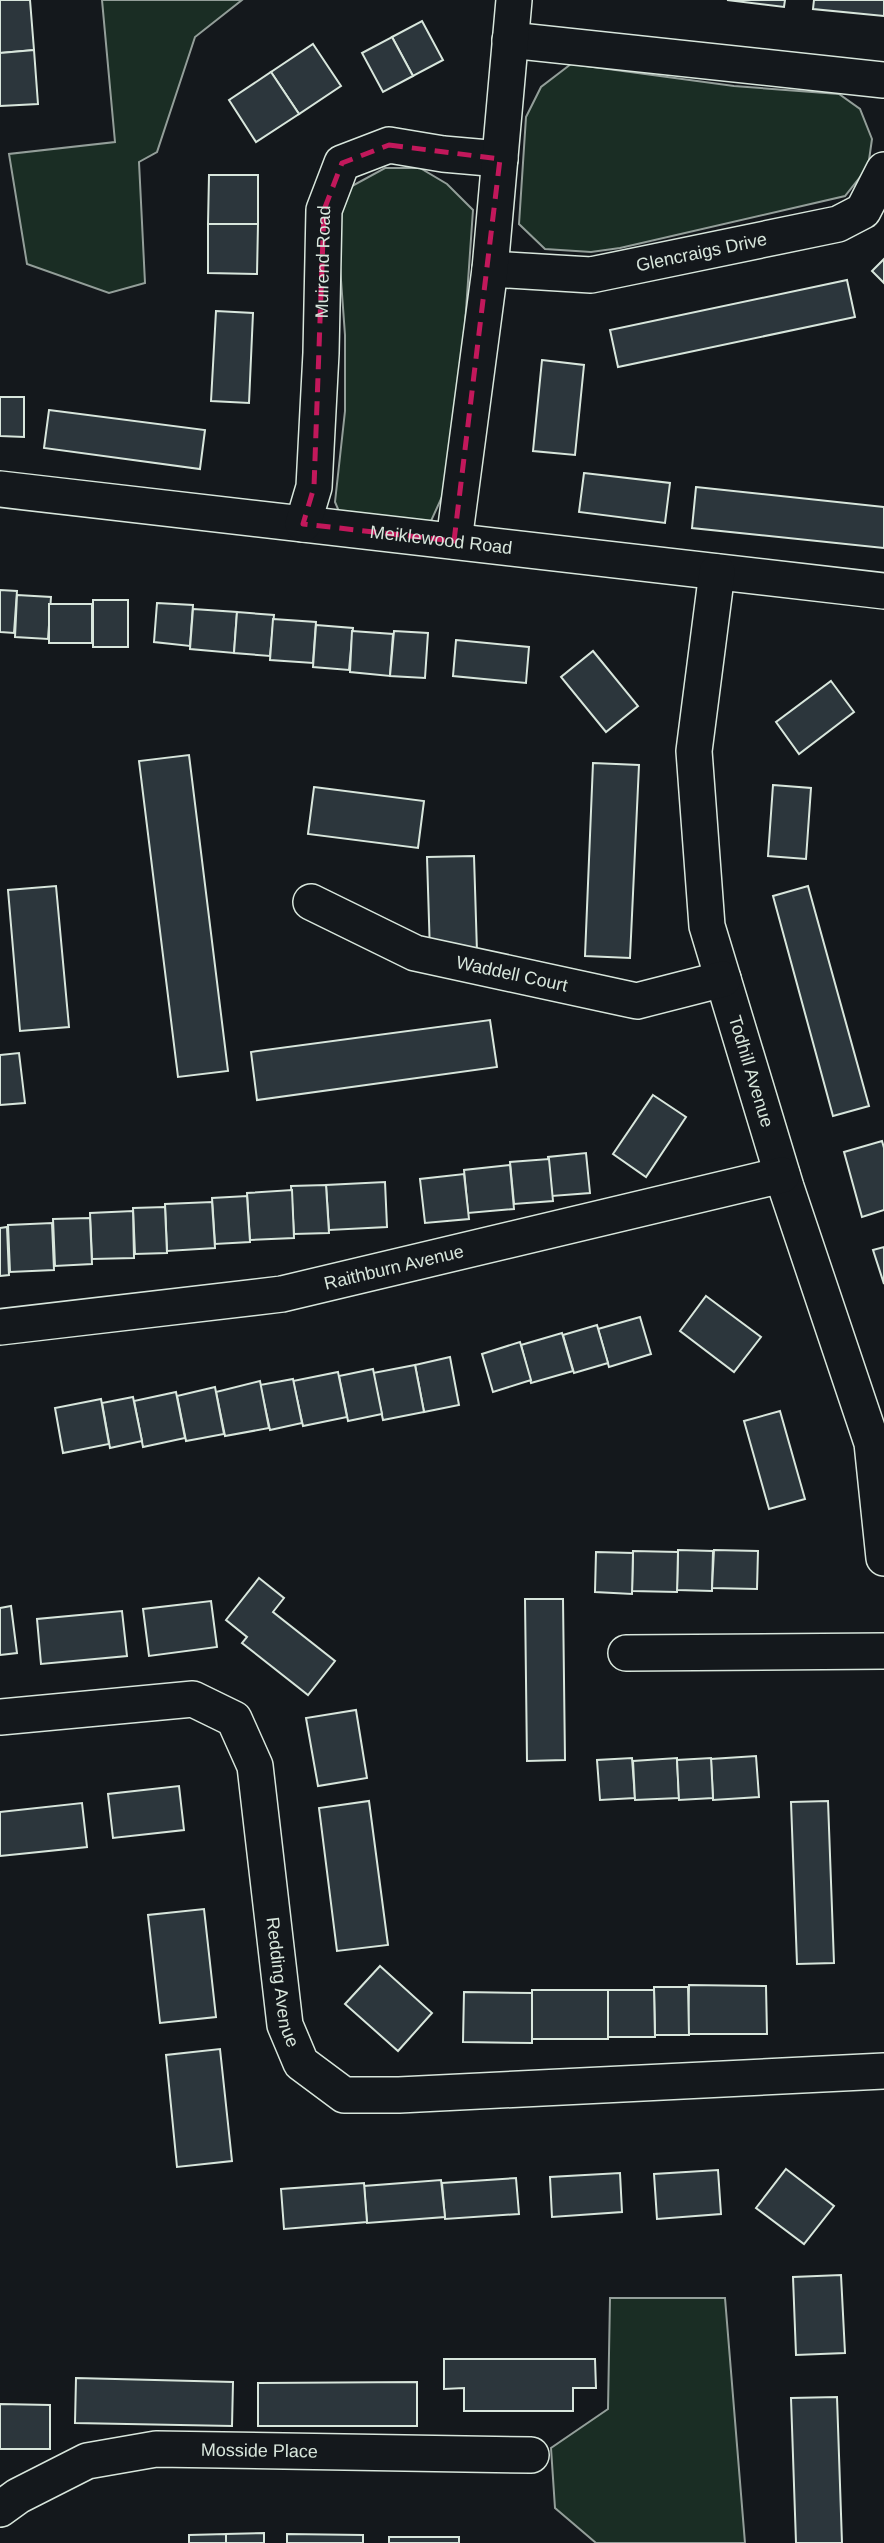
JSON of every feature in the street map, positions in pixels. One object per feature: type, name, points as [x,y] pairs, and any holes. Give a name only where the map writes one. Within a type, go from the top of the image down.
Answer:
[{"type":"street","points":[[454,541],[490,269],[514,0]]},
{"type":"street","points":[[510,40],[884,80]]},
{"type":"street","name":"Muirend Road","points":[[303,524],[314,486],[321,353],[324,210],[342,163],[389,145],[443,154],[500,159]]},
{"type":"street","name":"Glencraigs Drive","points":[[490,269],[591,275],[838,224],[863,211],[884,170]]},
{"type":"street","name":"Meiklewood Road","points":[[0,489],[884,591]]},
{"type":"street","name":"Todhill Avenue","points":[[717,572],[694,751],[707,926],[782,1175],[872,1443],[884,1558]]},
{"type":"street","name":"Waddell Court","points":[[310,902],[415,953],[637,1001],[723,979]]},
{"type":"street","name":"Raithburn Avenue","points":[[0,1327],[282,1294],[782,1175]]},
{"type":"street","points":[[626,1653],[884,1651]]},
{"type":"street","name":"Redding Avenue","points":[[0,1717],[193,1699],[234,1719],[255,1766],[285,2025],[301,2063],[344,2095],[400,2095],[884,2071]]},
{"type":"street","name":"Mosside Place","points":[[0,2509],[18,2496],[87,2461],[156,2449],[531,2455]]},
{"type":"highlighted area","points":[[389,145],[500,159],[454,541],[303,524],[314,487],[324,210],[342,163]]},
{"type":"green space","points":[[102,0],[242,0],[195,37],[157,152],[139,162],[145,283],[109,293],[27,264],[9,154],[115,142]]},
{"type":"green space","points":[[571,64],[734,86],[839,94],[860,109],[872,139],[868,167],[845,196],[620,248],[591,252],[545,249],[519,224],[526,117],[541,87]]},
{"type":"green space","points":[[385,168],[420,168],[447,184],[473,210],[464,339],[446,488],[431,521],[407,529],[341,516],[335,502],[345,411],[345,335],[336,212],[352,186]]},
{"type":"green space","points":[[610,2298],[725,2298],[745,2543],[596,2543],[555,2508],[551,2448],[608,2409]]},
{"type":"building","points":[[0,0],[30,0],[34,50],[0,53]]},
{"type":"building","points":[[727,0],[785,0],[784,7]]},
{"type":"building","points":[[814,0],[884,0],[884,16],[813,9]]},
{"type":"building","points":[[422,21],[443,60],[413,76],[392,37]]},
{"type":"building","points":[[392,37],[413,76],[383,92],[362,53]]},
{"type":"building","points":[[313,44],[341,86],[299,114],[271,72]]},
{"type":"building","points":[[34,50],[38,104],[0,106],[0,53]]},
{"type":"building","points":[[271,72],[299,114],[256,142],[229,100]]},
{"type":"building","points":[[209,175],[258,175],[258,224],[208,224]]},
{"type":"building","points":[[208,224],[258,224],[257,274],[208,273]]},
{"type":"building","points":[[884,259],[884,283],[872,271]]},
{"type":"building","points":[[847,280],[855,317],[618,367],[610,330]]},
{"type":"building","points":[[216,311],[253,313],[249,403],[211,401]]},
{"type":"building","points":[[542,360],[584,365],[575,455],[533,451]]},
{"type":"building","points":[[0,397],[24,397],[24,437],[0,436]]},
{"type":"building","points":[[49,410],[205,430],[200,469],[44,448]]},
{"type":"building","points":[[584,473],[670,483],[665,523],[579,512]]},
{"type":"building","points":[[696,487],[884,507],[884,548],[692,528]]},
{"type":"building","points":[[0,590],[17,591],[14,633],[0,632]]},
{"type":"building","points":[[17,595],[51,597],[48,639],[15,637]]},
{"type":"building","points":[[93,600],[128,600],[128,647],[93,647]]},
{"type":"building","points":[[157,603],[193,605],[190,646],[154,642]]},
{"type":"building","points":[[49,604],[92,604],[92,643],[49,643]]},
{"type":"building","points":[[193,609],[237,612],[234,653],[190,649]]},
{"type":"building","points":[[237,612],[274,615],[270,656],[234,653]]},
{"type":"building","points":[[273,619],[316,622],[313,663],[270,660]]},
{"type":"building","points":[[316,625],[353,628],[349,670],[313,667]]},
{"type":"building","points":[[352,631],[393,634],[390,676],[350,672]]},
{"type":"building","points":[[394,631],[428,633],[425,678],[390,676]]},
{"type":"building","points":[[456,640],[529,647],[526,683],[453,676]]},
{"type":"building","points":[[593,651],[638,706],[606,732],[561,677]]},
{"type":"building","points":[[831,681],[854,712],[799,754],[776,722]]},
{"type":"building","points":[[189,755],[228,1071],[178,1077],[139,761]]},
{"type":"building","points":[[593,763],[639,765],[630,958],[585,956]]},
{"type":"building","points":[[773,785],[811,788],[806,859],[768,856]]},
{"type":"building","points":[[314,787],[424,801],[418,848],[308,834]]},
{"type":"building","points":[[474,856],[477,952],[430,953],[427,857]]},
{"type":"building","points":[[56,886],[69,1027],[20,1031],[8,890]]},
{"type":"building","points":[[808,886],[869,1106],[833,1116],[773,896]]},
{"type":"building","points":[[490,1020],[497,1067],[257,1100],[251,1052]]},
{"type":"building","points":[[19,1053],[25,1103],[0,1105],[0,1055]]},
{"type":"building","points":[[653,1095],[686,1117],[646,1177],[613,1154]]},
{"type":"building","points":[[882,1141],[884,1210],[862,1217],[844,1152]]},
{"type":"building","points":[[586,1153],[590,1193],[552,1196],[548,1157]]},
{"type":"building","points":[[549,1159],[553,1201],[514,1204],[510,1162]]},
{"type":"building","points":[[510,1165],[514,1209],[468,1213],[464,1170]]},
{"type":"building","points":[[464,1174],[469,1219],[425,1223],[420,1179]]},
{"type":"building","points":[[385,1182],[387,1227],[329,1230],[326,1185]]},
{"type":"building","points":[[326,1185],[329,1233],[294,1234],[291,1186]]},
{"type":"building","points":[[292,1190],[294,1238],[250,1240],[247,1193]]},
{"type":"building","points":[[247,1196],[250,1242],[215,1244],[212,1198]]},
{"type":"building","points":[[212,1202],[215,1248],[167,1251],[165,1204]]},
{"type":"building","points":[[165,1207],[167,1253],[135,1254],[133,1208]]},
{"type":"building","points":[[133,1211],[134,1258],[92,1259],[90,1213]]},
{"type":"building","points":[[90,1218],[92,1264],[55,1266],[53,1219]]},
{"type":"building","points":[[52,1223],[54,1270],[10,1272],[8,1225]]},
{"type":"building","points":[[7,1227],[9,1275],[0,1276],[0,1228]]},
{"type":"building","points":[[884,1247],[884,1284],[873,1250]]},
{"type":"building","points":[[706,1296],[761,1337],[734,1372],[680,1331]]},
{"type":"building","points":[[640,1317],[651,1354],[609,1367],[598,1329]]},
{"type":"building","points":[[597,1325],[608,1363],[574,1373],[563,1335]]},
{"type":"building","points":[[562,1333],[573,1371],[531,1383],[521,1345]]},
{"type":"building","points":[[520,1342],[531,1380],[493,1392],[482,1354]]},
{"type":"building","points":[[450,1357],[459,1405],[424,1412],[415,1365]]},
{"type":"building","points":[[415,1365],[424,1412],[383,1420],[373,1373]]},
{"type":"building","points":[[373,1369],[382,1414],[348,1421],[339,1376]]},
{"type":"building","points":[[338,1372],[347,1417],[303,1426],[293,1381]]},
{"type":"building","points":[[293,1379],[302,1423],[270,1430],[260,1385]]},
{"type":"building","points":[[260,1381],[269,1428],[225,1436],[216,1392]]},
{"type":"building","points":[[215,1387],[224,1434],[186,1441],[177,1396]]},
{"type":"building","points":[[176,1392],[185,1438],[143,1447],[134,1401]]},
{"type":"building","points":[[133,1397],[142,1441],[110,1448],[102,1403]]},
{"type":"building","points":[[101,1399],[109,1444],[63,1453],[55,1408]]},
{"type":"building","points":[[780,1411],[805,1499],[769,1509],[744,1421]]},
{"type":"building","points":[[678,1550],[713,1551],[712,1591],[677,1590]]},
{"type":"building","points":[[714,1550],[758,1551],[757,1589],[712,1588]]},
{"type":"building","points":[[633,1551],[678,1552],[677,1592],[632,1591]]},
{"type":"building","points":[[596,1552],[633,1553],[632,1594],[595,1592]]},
{"type":"building","points":[[259,1578],[284,1598],[273,1612],[335,1661],[308,1695],[242,1643],[247,1637],[226,1620]]},
{"type":"building","points":[[525,1599],[563,1599],[565,1760],[527,1761]]},
{"type":"building","points":[[211,1601],[217,1647],[149,1656],[143,1609]]},
{"type":"building","points":[[11,1606],[17,1653],[0,1655],[0,1608]]},
{"type":"building","points":[[122,1611],[127,1656],[41,1664],[37,1619]]},
{"type":"building","points":[[356,1710],[367,1778],[318,1786],[306,1718]]},
{"type":"building","points":[[756,1756],[759,1797],[713,1800],[711,1759]]},
{"type":"building","points":[[632,1758],[635,1798],[600,1800],[597,1760]]},
{"type":"building","points":[[677,1758],[679,1798],[635,1800],[633,1761]]},
{"type":"building","points":[[711,1758],[713,1798],[679,1800],[677,1760]]},
{"type":"building","points":[[179,1786],[184,1830],[113,1838],[108,1794]]},
{"type":"building","points":[[369,1801],[388,1945],[337,1951],[319,1808]]},
{"type":"building","points":[[828,1801],[834,1963],[797,1964],[791,1802]]},
{"type":"building","points":[[82,1803],[87,1847],[0,1856],[0,1812]]},
{"type":"building","points":[[204,1909],[216,2017],[160,2023],[148,1915]]},
{"type":"building","points":[[380,1966],[432,2013],[398,2051],[345,2004]]},
{"type":"building","points":[[689,1985],[766,1986],[767,2034],[688,2034]]},
{"type":"building","points":[[654,1987],[688,1987],[689,2035],[655,2035]]},
{"type":"building","points":[[532,1990],[608,1990],[608,2039],[532,2039]]},
{"type":"building","points":[[608,1990],[654,1990],[655,2037],[608,2037]]},
{"type":"building","points":[[464,1992],[532,1993],[532,2043],[463,2042]]},
{"type":"building","points":[[220,2049],[232,2161],[177,2167],[166,2055]]},
{"type":"building","points":[[786,2169],[834,2206],[804,2244],[756,2208]]},
{"type":"building","points":[[718,2170],[721,2214],[657,2219],[654,2174]]},
{"type":"building","points":[[620,2173],[622,2212],[552,2217],[550,2177]]},
{"type":"building","points":[[516,2178],[519,2214],[445,2219],[442,2183]]},
{"type":"building","points":[[441,2180],[445,2217],[367,2223],[364,2186]]},
{"type":"building","points":[[364,2183],[367,2222],[284,2229],[281,2189]]},
{"type":"building","points":[[841,2275],[845,2353],[796,2355],[793,2277]]},
{"type":"building","points":[[444,2359],[595,2359],[596,2388],[573,2388],[573,2411],[464,2411],[464,2388],[444,2389]]},
{"type":"building","points":[[76,2378],[233,2382],[232,2426],[75,2423]]},
{"type":"building","points":[[417,2382],[417,2426],[258,2426],[258,2383]]},
{"type":"building","points":[[837,2397],[842,2543],[796,2543],[791,2398]]},
{"type":"building","points":[[0,2404],[50,2405],[50,2449],[0,2449]]},
{"type":"building","points":[[264,2533],[264,2543],[226,2543],[226,2534]]},
{"type":"building","points":[[226,2534],[226,2543],[189,2543],[189,2535]]},
{"type":"building","points":[[287,2534],[363,2535],[363,2543],[287,2543]]},
{"type":"building","points":[[389,2537],[459,2537],[459,2543],[389,2543]]}]
